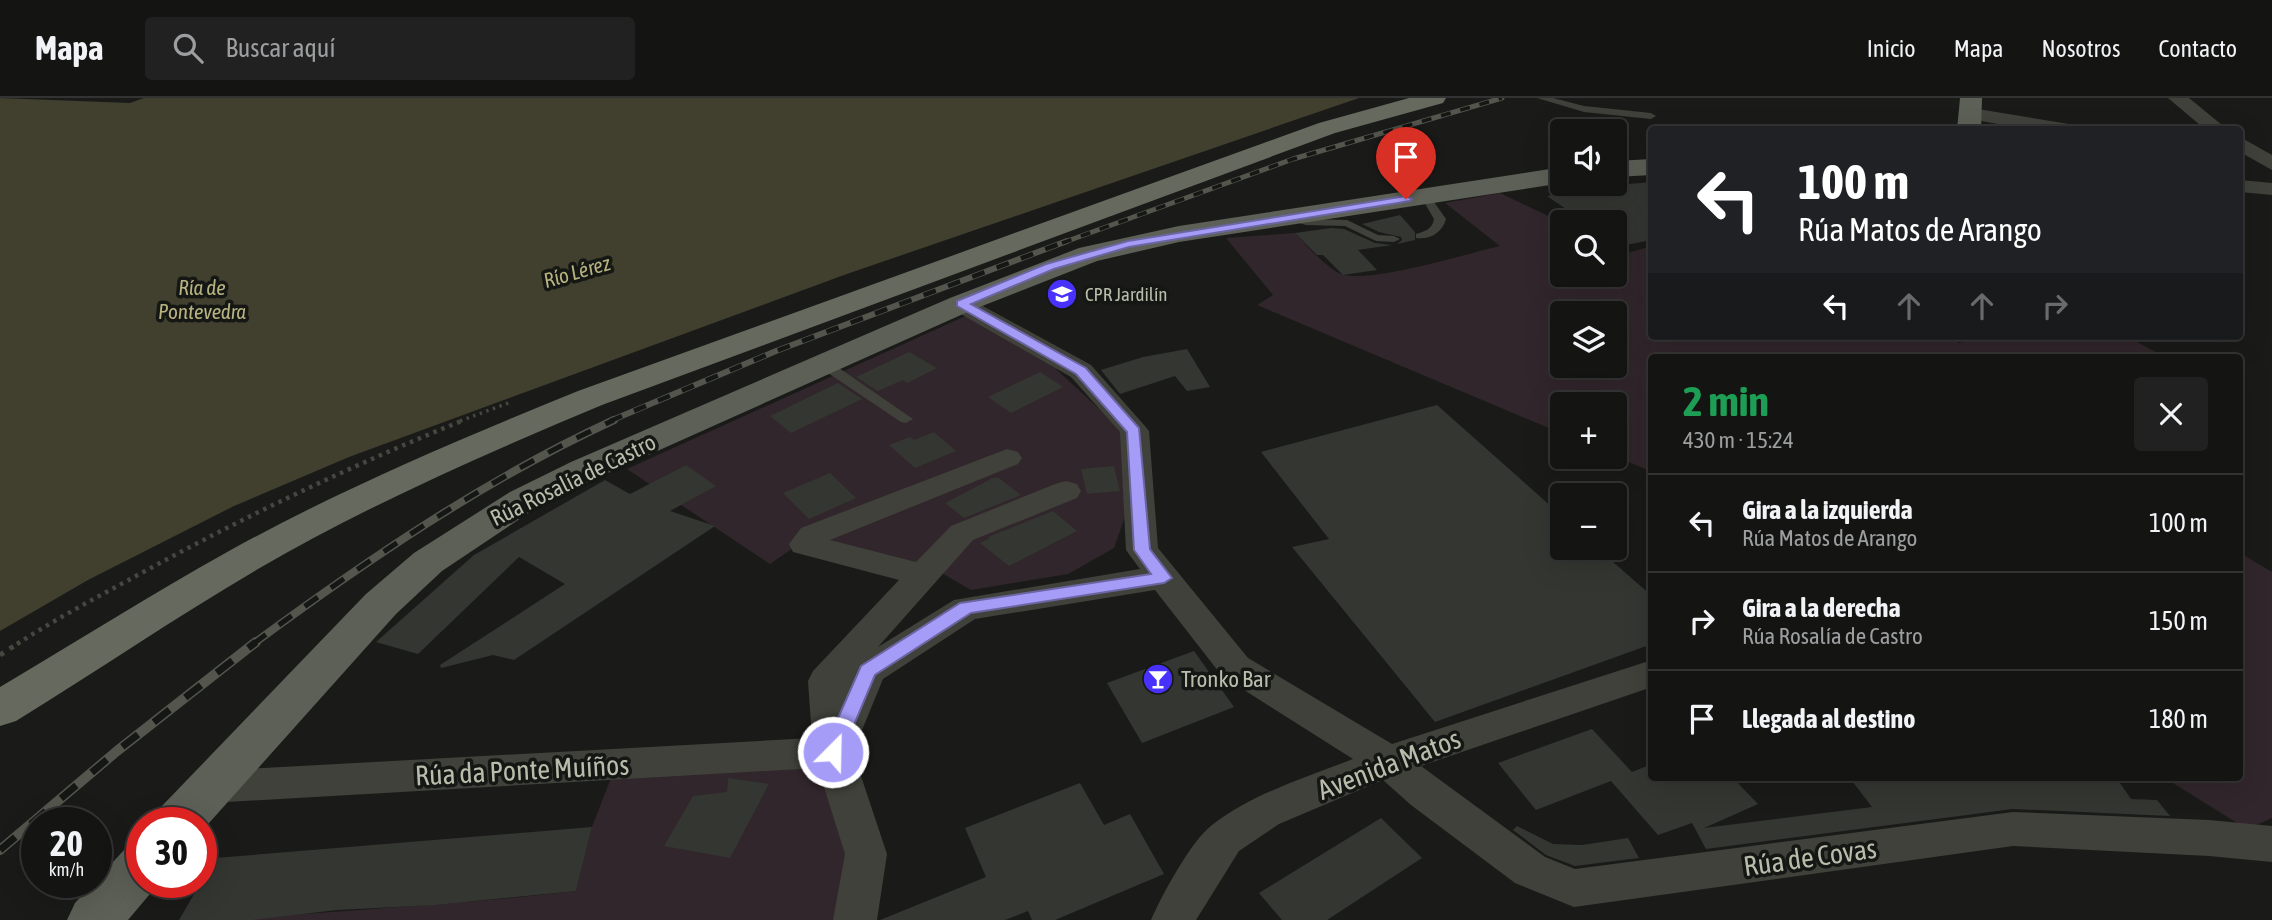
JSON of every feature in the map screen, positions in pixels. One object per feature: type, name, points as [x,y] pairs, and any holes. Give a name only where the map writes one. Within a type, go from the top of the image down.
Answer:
[{"type":"highway","points":[[4,699],[156,586],[284,515],[467,430],[642,360],[1390,98]]},
{"type":"highway","points":[[4,699],[244,560],[350,504],[493,438],[602,393],[1327,128],[1434,98]]},
{"type":"main road","points":[[1627,168],[1648,167]]},
{"type":"main road","name":"Rúa Rosalía de Castro","points":[[192,807],[381,604],[428,562],[523,500],[584,470],[961,303],[1089,254],[1179,234],[1550,177]]},
{"type":"main road","points":[[94,920],[126,884]]},
{"type":"street","points":[[2177,98],[2215,126]]},
{"type":"street","points":[[1971,114],[2044,126]]},
{"type":"street","points":[[2243,145],[2272,164]]},
{"type":"street","points":[[2243,186],[2272,189]]},
{"type":"street","name":"Rúa de Covas","points":[[961,303],[1081,371],[1134,431],[1142,550],[1235,667],[1388,761],[1425,793],[1530,870],[1574,888],[2012,829],[2209,838],[2272,844]]},
{"type":"street","points":[[923,575],[805,544],[812,535],[1007,458]]},
{"type":"street","points":[[855,920],[866,854],[833,752],[826,681],[962,533],[1066,491]]},
{"type":"street","points":[[833,752],[868,671],[966,608],[1164,578]]},
{"type":"street","name":"Avenida Matos","points":[[1173,920],[1196,879],[1224,839],[1264,812],[1388,761],[1648,674]]},
{"type":"street","name":"Rúa da Ponte Muíños","points":[[210,787],[833,752]]},
{"type":"lane","points":[[1542,98],[1584,109],[1651,116]]},
{"type":"lane","points":[[1420,236],[1433,233],[1440,219],[1429,202],[1430,195]]},
{"type":"lane","points":[[1290,217],[1306,222],[1347,223],[1376,238],[1394,239]]},
{"type":"lane","points":[[824,364],[906,419]]},
{"type":"shaded area","points":[[1500,193],[1550,217],[1550,287],[1627,287],[1627,253],[1648,247],[1648,340],[1953,340],[1959,343],[1975,340],[2133,340],[2159,354],[1648,354],[1648,470],[1627,461],[1627,392],[1550,392],[1550,429],[1257,305],[1273,295],[1226,238],[1295,233],[1318,257],[1344,275],[1377,275],[1500,246],[1445,203]]},
{"type":"shaded area","points":[[970,314],[1043,357],[1123,431],[1128,508],[1114,548],[1068,574],[971,590],[940,572],[966,540],[1078,490],[1075,483],[958,530],[922,569],[812,535],[770,564],[627,469]]},
{"type":"shaded area","points":[[2243,555],[2272,572],[2272,818],[2247,829],[2169,781],[2243,781]]},
{"type":"shaded area","points":[[826,760],[853,857],[835,920],[228,920],[446,904],[576,891],[592,827],[613,773]]},
{"type":"water","name":"Ría de Pontevedra","points":[[0,98],[130,103],[144,98],[1359,98],[844,275],[349,457],[234,506],[88,580],[0,631]]},
{"type":"building","points":[[1648,182],[1648,241],[1627,245],[1627,210],[1567,210],[1547,196],[1627,196],[1627,184]]},
{"type":"building","points":[[1400,215],[1415,232],[1415,240],[1397,244],[1402,240],[1401,237],[1379,232],[1362,224]]},
{"type":"building","points":[[1344,229],[1375,243],[1392,245],[1358,250],[1377,270],[1343,275],[1295,233]]},
{"type":"building","points":[[1187,349],[1210,387],[1187,391],[1175,376],[1120,394],[1101,370],[1143,357]]},
{"type":"building","points":[[909,352],[937,368],[907,383],[903,380],[878,391],[856,377]]},
{"type":"building","points":[[1040,372],[1063,387],[1011,413],[988,397]]},
{"type":"building","points":[[838,383],[862,399],[791,433],[770,416]]},
{"type":"building","points":[[1437,405],[1550,505],[1550,560],[1611,560],[1648,593],[1648,645],[1435,722],[1292,547],[1329,539],[1261,452]]},
{"type":"building","points":[[934,432],[956,451],[915,468],[889,445],[910,437],[914,440]]},
{"type":"building","points":[[686,465],[716,486],[670,511],[715,526],[514,660],[493,655],[441,668],[440,665],[565,584],[519,557],[418,654],[376,642],[474,555],[605,480],[630,494]]},
{"type":"building","points":[[1114,466],[1120,491],[1087,494],[1081,469]]},
{"type":"building","points":[[830,473],[856,498],[809,519],[783,493]]},
{"type":"building","points":[[993,478],[999,478],[1021,495],[964,518],[945,503]]},
{"type":"building","points":[[1053,511],[1077,531],[1009,566],[980,543],[990,538],[988,537]]},
{"type":"building","points":[[1194,651],[1234,707],[1142,743],[1107,683]]},
{"type":"building","points":[[1592,729],[1632,772],[1648,766],[1648,781],[1736,781],[1758,804],[1704,828],[1872,807],[1852,781],[2119,781],[2131,799],[2157,800],[2170,816],[2013,809],[1706,849],[1692,823],[1658,835],[1611,781],[1536,810],[1498,763]]},
{"type":"building","points":[[728,778],[769,784],[730,858],[664,846],[693,796],[727,792]]},
{"type":"building","points":[[1080,783],[1104,825],[1130,814],[1164,874],[1055,920],[1032,920],[1028,911],[1005,920],[880,920],[986,877],[965,828]]},
{"type":"building","points":[[1381,818],[1422,858],[1327,920],[1282,920],[1259,893]]},
{"type":"building","points":[[1517,826],[1553,844],[1582,845],[1628,838],[1639,858],[1575,866],[1546,855],[1513,830]]},
{"type":"building","points":[[592,827],[576,891],[435,905],[337,910],[252,920],[179,920],[192,898],[217,898],[217,858]]},
{"type":"railway","points":[[1062,243],[1293,159],[1502,98]]},
{"type":"railway","points":[[610,421],[776,351],[1067,241]]},
{"type":"railway","points":[[253,644],[428,523],[520,468],[614,420]]},
{"type":"railway","points":[[0,850],[117,751],[256,642]]},
{"type":"place","name":"CPR Jardilín","points":[[1062,294]]},
{"type":"place","name":"Tronko Bar","points":[[1158,679]]},
{"type":"route","points":[[833,752],[868,671],[966,608],[1164,578],[1142,550],[1134,431],[1081,371],[961,303],[1050,267],[1128,244],[1406,199]]},
{"type":"water label","name":"Río Lérez","points":[[577,272]]}]
